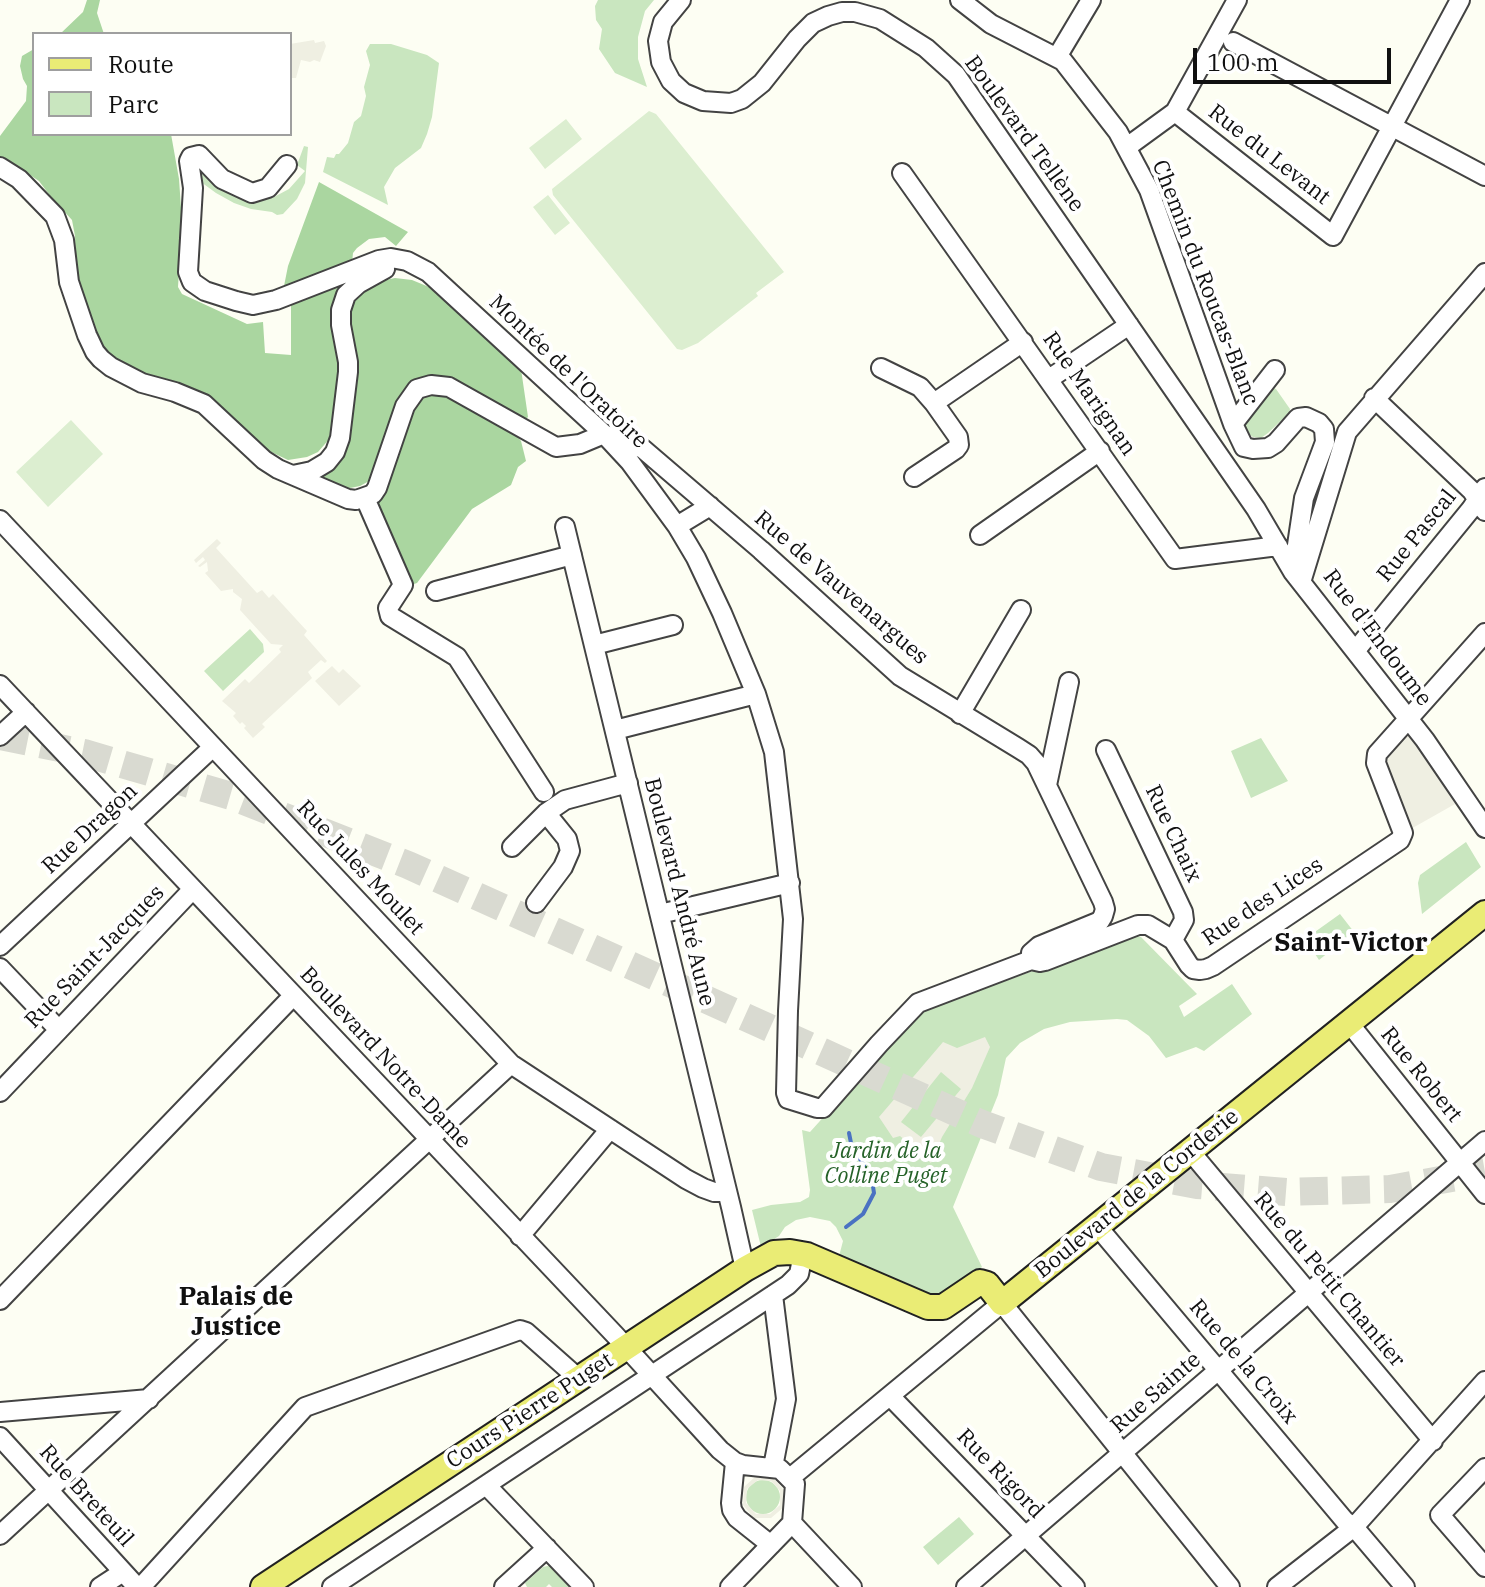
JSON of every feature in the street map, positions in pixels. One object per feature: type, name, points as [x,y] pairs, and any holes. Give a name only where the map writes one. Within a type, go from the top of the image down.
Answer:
[{"type":"main road","name":"Boulevard de la Corderie","points":[[1002,1303],[1485,913]]},
{"type":"main road","name":"Cours Pierre Puget","points":[[263,1587],[745,1269],[774,1253],[803,1254]]},
{"type":"main road","points":[[803,1254],[928,1307],[943,1307],[984,1282],[1002,1303]]},
{"type":"street","name":"Boulevard Tellène","points":[[681,0],[663,22],[658,41],[661,62],[671,81],[684,93],[703,101],[731,103],[742,99],[762,83],[813,23],[842,12],[880,19],[926,48],[956,75],[1256,509],[1297,576]]},
{"type":"street","name":"Chemin du Roucas-Blanc","points":[[960,0],[991,24],[1063,61],[1118,132],[1149,190],[1244,447],[1268,448],[1298,418],[1306,417],[1324,429],[1325,442],[1304,498],[1297,576]]},
{"type":"street","points":[[1057,57],[1091,0]]},
{"type":"street","points":[[1127,147],[1175,112],[1237,0]]},
{"type":"street","points":[[1393,127],[1460,0]]},
{"type":"street","points":[[1233,42],[1485,176]]},
{"type":"street","name":"Rue du Levant","points":[[1175,112],[1333,236],[1393,127]]},
{"type":"street","points":[[287,165],[268,188],[252,193],[222,179],[199,155],[191,157],[193,188],[188,272],[192,282],[205,291],[253,305],[295,294],[379,260],[391,258],[407,261]]},
{"type":"street","points":[[0,167],[19,179],[55,216],[64,240],[69,282],[87,335],[101,359],[142,383],[204,404],[264,460],[293,475],[348,499],[356,500],[373,494],[405,406],[417,389],[431,385],[449,387],[556,447],[580,444],[604,434]]},
{"type":"street","name":"Rue Marignan","points":[[902,173],[1175,559],[1278,546]]},
{"type":"street","points":[[293,475],[312,471],[327,462],[340,438],[348,372],[341,325],[341,310],[346,295],[380,271],[407,261]]},
{"type":"street","name":"Montée de l'Oratoire","points":[[407,261],[428,272],[604,434],[630,462],[677,526],[722,613],[756,694],[774,752],[793,919],[788,1011],[788,1099],[823,1108],[918,1003],[1031,960]]},
{"type":"street","name":"Rue d'Endoume","points":[[1485,273],[1347,432],[1297,576],[1408,719],[1485,828]]},
{"type":"street","points":[[1049,379],[1129,325]]},
{"type":"street","points":[[934,403],[1023,342]]},
{"type":"street","points":[[881,368],[920,387],[958,437],[959,445],[914,477]]},
{"type":"street","name":"Chemin du Roucas-Blanc","points":[[1233,424],[1275,370]]},
{"type":"street","points":[[1374,398],[1482,499]]},
{"type":"street","name":"Rue de Vauvenargues","points":[[604,434],[643,449],[900,676],[1029,755],[1036,763],[1105,909],[1100,921],[1039,946],[1031,953],[1031,960]]},
{"type":"street","points":[[980,535],[1100,451]]},
{"type":"street","points":[[365,498],[403,585],[388,608],[390,616],[457,657],[544,792]]},
{"type":"street","name":"Rue Pascal","points":[[1356,650],[1482,499]]},
{"type":"street","points":[[677,526],[710,506]]},
{"type":"street","name":"Rue Jules Moulet","points":[[0,520],[511,1064],[703,1188],[727,1192]]},
{"type":"street","name":"Boulevard André Aune","points":[[565,527],[745,1269]]},
{"type":"street","points":[[436,591],[572,555]]},
{"type":"street","points":[[960,714],[1021,610]]},
{"type":"street","points":[[594,645],[673,625]]},
{"type":"street","points":[[1408,719],[1485,633]]},
{"type":"street","points":[[1047,785],[1069,682]]},
{"type":"street","name":"Boulevard Notre-Dame","points":[[0,685],[720,1450],[735,1462]]},
{"type":"street","points":[[615,730],[756,694]]},
{"type":"street","points":[[0,736],[26,712]]},
{"type":"street","name":"Rue des Lices","points":[[1031,960],[1045,961],[1138,925],[1148,925],[1173,940],[1193,969],[1213,966],[1403,837],[1376,759],[1408,719]]},
{"type":"street","name":"Rue Dragon","points":[[0,946],[213,747]]},
{"type":"street","name":"Rue Chaix","points":[[1106,750],[1183,912],[1184,920],[1173,940]]},
{"type":"street","points":[[512,847],[546,813],[565,800],[628,783]]},
{"type":"street","points":[[536,903],[563,867],[570,851],[567,839],[546,813]]},
{"type":"street","points":[[660,914],[790,883]]},
{"type":"street","name":"Rue Saint-Jacques","points":[[0,1092],[193,889]]},
{"type":"street","points":[[0,968],[59,1030]]},
{"type":"street","points":[[0,1300],[293,996]]},
{"type":"street","name":"Rue Robert","points":[[1349,1023],[1485,1194]]},
{"type":"street","points":[[0,1535],[511,1064]]},
{"type":"street","points":[[520,1236],[610,1129]]},
{"type":"street","name":"Rue Sainte","points":[[966,1587],[1485,1141]]},
{"type":"street","name":"Rue du Petit Chantier","points":[[1190,1151],[1433,1441]]},
{"type":"street","name":"Rue de la Croix","points":[[1097,1226],[1345,1521],[1354,1527],[1405,1587]]},
{"type":"street","name":"Cours Pierre Puget","points":[[334,1587],[788,1285],[799,1274],[803,1254]]},
{"type":"street","points":[[773,1295],[786,1399],[773,1467]]},
{"type":"street","points":[[1002,1303],[1230,1587]]},
{"type":"street","name":"Boulevard de la Corderie","points":[[790,1478],[1002,1303]]},
{"type":"street","points":[[139,1587],[305,1407],[520,1330],[579,1379]]},
{"type":"street","points":[[1277,1587],[1354,1527],[1485,1381]]},
{"type":"street","name":"Rue Rigord","points":[[890,1396],[1075,1587]]},
{"type":"street","points":[[0,1412],[149,1399]]},
{"type":"street","name":"Rue Breteuil","points":[[0,1437],[139,1587]]},
{"type":"street","points":[[730,1587],[749,1568],[771,1545],[792,1523],[795,1484],[780,1469],[735,1462],[732,1510],[737,1518],[771,1545]]},
{"type":"street","points":[[1485,1468],[1440,1515],[1485,1567]]},
{"type":"street","points":[[486,1485],[584,1587]]},
{"type":"street","points":[[792,1523],[852,1587]]},
{"type":"street","points":[[504,1587],[547,1548]]},
{"type":"street","points":[[749,1568],[756,1587]]},
{"type":"street","points":[[100,1587],[123,1572]]},
{"type":"green space","points":[[87,0],[100,0],[97,13],[103,32],[62,32],[83,12]]},
{"type":"green space","points":[[598,0],[654,0],[645,11],[638,37],[638,59],[647,87],[615,73],[599,49],[602,29],[596,20]]},
{"type":"green space","points":[[370,44],[391,44],[427,55],[439,63],[427,134],[421,148],[395,168],[384,187],[388,205],[323,172],[327,157],[334,158],[339,154],[348,143],[354,122],[361,116],[370,65],[366,51]]},
{"type":"green space","points":[[32,50],[32,136],[171,136],[182,222],[178,287],[182,294],[247,324],[263,322],[265,353],[291,355],[291,304],[340,286],[334,298],[334,315],[343,359],[334,400],[336,422],[331,437],[318,452],[288,460],[267,450],[197,390],[155,379],[119,364],[97,343],[76,284],[72,220],[39,181],[15,165],[0,162],[0,136],[26,101],[27,86],[20,66],[22,56]]},
{"type":"green space","points":[[649,111],[656,114],[784,272],[698,343],[682,350],[677,349],[553,195],[552,189]]},
{"type":"green space","points":[[566,119],[582,139],[545,169],[529,148]]},
{"type":"green space","points":[[304,146],[308,147],[305,183],[297,199],[283,214],[234,203],[201,182],[199,165],[250,200],[274,197],[289,189],[305,171],[297,165]]},
{"type":"green space","points":[[319,182],[408,232],[396,246],[385,237],[369,239],[353,253],[352,263],[283,291],[288,266]]},
{"type":"green space","points":[[548,195],[570,223],[555,235],[533,207]]},
{"type":"green space","points":[[395,278],[412,280],[429,287],[521,369],[528,417],[524,421],[420,382],[371,480],[345,489],[318,476],[334,468],[345,446],[348,310],[353,299],[371,283]]},
{"type":"green space","points":[[1271,387],[1276,389],[1290,409],[1289,413],[1261,438],[1253,437],[1242,426]]},
{"type":"green space","points":[[436,393],[454,399],[515,434],[521,441],[526,461],[518,467],[511,485],[472,509],[417,583],[411,585],[376,502],[384,495],[397,446],[415,406],[426,395]]},
{"type":"green space","points":[[71,420],[103,454],[48,507],[16,472]]},
{"type":"green space","points":[[250,629],[263,644],[264,652],[223,691],[204,671]]},
{"type":"green space","points":[[1261,738],[1288,781],[1251,798],[1231,751]]},
{"type":"green space","points":[[1466,842],[1481,867],[1422,914],[1418,883],[1420,875]]},
{"type":"green space","points":[[1340,914],[1354,932],[1319,960],[1305,939]]},
{"type":"green space","name":"Jardin de la Colline Puget","points":[[1134,935],[1141,937],[1197,994],[1179,1006],[1184,1017],[1232,984],[1252,1014],[1204,1051],[1196,1047],[1166,1058],[1149,1036],[1127,1020],[1070,1022],[1044,1029],[1020,1043],[1006,1058],[998,1095],[953,1207],[982,1267],[948,1296],[939,1300],[838,1260],[843,1241],[830,1221],[810,1217],[796,1220],[761,1247],[752,1210],[800,1202],[809,1197],[802,1130],[810,1132],[918,1012]]},
{"type":"green space","points":[[763,1480],[775,1485],[780,1497],[775,1509],[763,1514],[751,1509],[746,1497],[751,1485]]},
{"type":"green space","points":[[959,1517],[974,1534],[938,1565],[923,1547]]},
{"type":"green space","points":[[552,1565],[573,1587],[552,1587],[549,1584],[546,1587],[527,1587],[525,1583],[543,1567]]},
{"type":"shaded area","points":[[314,40],[315,43],[324,41],[326,46],[320,62],[301,60],[296,78],[292,78],[292,44]]},
{"type":"shaded area","points":[[217,539],[221,543],[216,548],[257,593],[262,590],[269,598],[273,594],[307,631],[304,635],[327,661],[321,660],[308,672],[312,678],[262,724],[265,727],[253,738],[244,728],[246,726],[233,716],[236,713],[222,701],[245,679],[249,683],[281,652],[279,649],[283,645],[271,644],[240,610],[242,599],[233,589],[221,591],[205,573],[208,571],[207,562],[198,566],[205,560],[203,557],[196,563],[194,560]]},
{"type":"shaded area","points":[[332,666],[339,673],[343,669],[361,686],[339,706],[315,681]]},
{"type":"shaded area","points":[[1411,736],[1431,761],[1429,764],[1455,804],[1409,830],[1384,759],[1399,740]]},
{"type":"shaded area","points":[[985,1037],[990,1047],[972,1088],[942,1137],[931,1163],[900,1136],[893,1138],[879,1117],[943,1042],[957,1048]],"holes":[[[941,1072],[961,1089],[921,1137],[901,1122]]]},
{"type":"shaded area","points":[[756,1476],[772,1477],[784,1490],[784,1507],[771,1518],[754,1518],[743,1505],[744,1487]],"holes":[[[758,1480],[771,1481],[780,1491],[780,1505],[770,1514],[756,1514],[746,1503],[747,1489]]]},
{"type":"waterway","points":[[846,1227],[863,1214],[874,1193],[872,1180],[851,1143],[849,1133]]},
{"type":"tunnel","points":[[0,736],[84,753],[231,796],[408,865],[982,1124],[1101,1167],[1197,1185],[1286,1192],[1390,1189],[1485,1172]]},
{"type":"district","name":"Saint-Victor","points":[[1351,943]]},
{"type":"district","name":"Palais de Justice","points":[[236,1312]]}]
